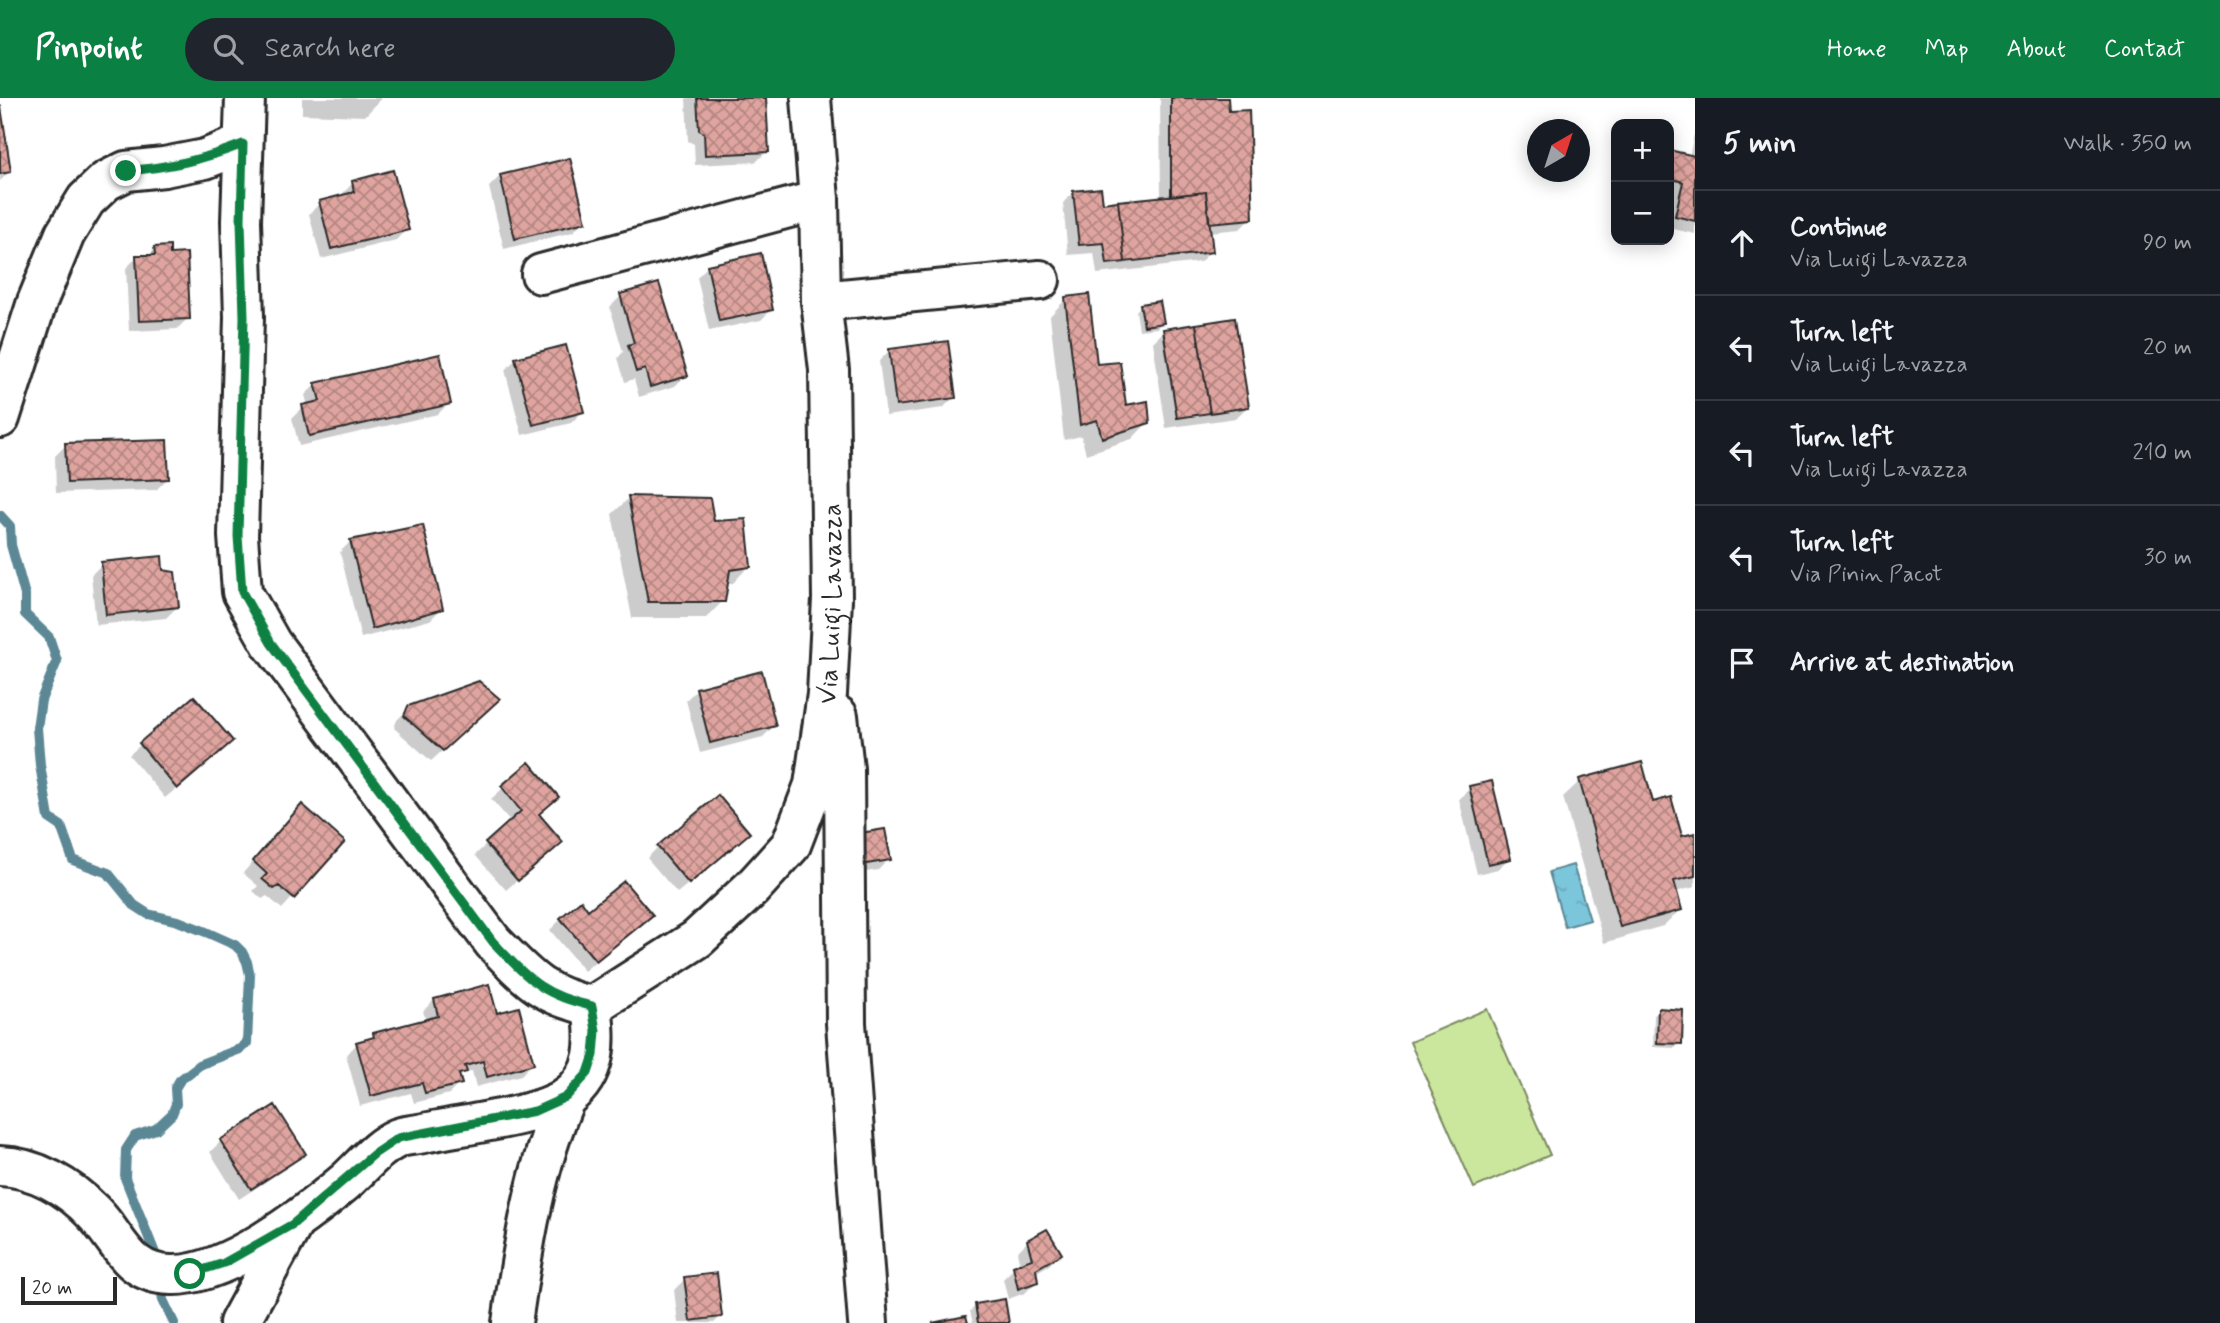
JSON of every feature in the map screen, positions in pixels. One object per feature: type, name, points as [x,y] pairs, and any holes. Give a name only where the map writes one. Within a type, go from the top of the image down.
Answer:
[{"type":"street","points":[[245,98],[241,221],[244,317],[238,536],[242,592],[271,643],[493,942],[531,981],[564,1000],[592,1006],[596,1031],[594,1055],[588,1073],[566,1097],[541,1164],[512,1323]]},
{"type":"street","name":"Via Luigi Lavazza","points":[[592,1006],[696,939],[752,888],[791,845],[814,785],[827,694],[832,598],[829,370],[821,301],[819,200],[811,98]]},
{"type":"street","points":[[0,418],[37,302],[65,234],[86,200],[106,181],[126,171],[205,159],[243,144]]},
{"type":"street","points":[[541,274],[819,200]]},
{"type":"street","points":[[821,301],[1040,280]]},
{"type":"street","points":[[830,641],[844,769],[846,1023],[868,1323]]},
{"type":"street","points":[[0,1166],[32,1172],[73,1195],[93,1212],[131,1261],[159,1274],[190,1274],[224,1263],[293,1224],[374,1154],[398,1138],[535,1111],[566,1097]]},
{"type":"street","points":[[239,1323],[293,1224]]},
{"type":"green space","points":[[1487,1009],[1550,1155],[1474,1188],[1410,1042]]},
{"type":"water","points":[[1573,865],[1590,920],[1565,927],[1549,872]]},
{"type":"building","points":[[697,98],[766,98],[769,152],[705,155],[704,133],[699,130]]},
{"type":"building","points":[[1171,98],[1228,98],[1229,111],[1249,110],[1253,219],[1209,223],[1206,192],[1171,196]]},
{"type":"building","points":[[0,108],[11,172],[0,174]]},
{"type":"building","points":[[1674,151],[1695,156],[1695,221],[1675,216],[1683,182],[1674,179]]},
{"type":"building","points":[[570,158],[586,222],[515,239],[500,175]]},
{"type":"building","points":[[393,170],[409,230],[331,249],[319,201],[354,192],[352,181]]},
{"type":"building","points":[[1101,188],[1103,203],[1118,201],[1125,262],[1107,264],[1104,243],[1079,245],[1073,191]]},
{"type":"building","points":[[1206,192],[1213,252],[1125,262],[1118,201]]},
{"type":"building","points":[[170,246],[170,254],[187,253],[190,319],[139,321],[136,255],[155,255],[154,247]]},
{"type":"building","points":[[761,253],[773,310],[719,321],[707,265]]},
{"type":"building","points":[[659,283],[688,376],[650,387],[645,369],[636,372],[628,345],[634,343],[620,294]]},
{"type":"building","points":[[1089,294],[1097,364],[1120,362],[1126,405],[1148,401],[1150,423],[1102,438],[1097,420],[1080,425],[1065,297]]},
{"type":"building","points":[[1160,301],[1164,323],[1144,326],[1140,304]]},
{"type":"building","points":[[1235,318],[1249,407],[1210,413],[1196,324]]},
{"type":"building","points":[[1196,324],[1210,413],[1177,418],[1163,329]]},
{"type":"building","points":[[948,341],[956,398],[896,406],[889,349]]},
{"type":"building","points":[[566,345],[584,412],[533,425],[515,358]]},
{"type":"building","points":[[440,354],[451,404],[309,436],[302,405],[320,401],[315,383]]},
{"type":"building","points":[[167,440],[169,479],[67,483],[65,443]]},
{"type":"building","points":[[628,496],[710,498],[714,521],[746,519],[751,567],[730,570],[725,602],[648,602]]},
{"type":"building","points":[[423,525],[443,609],[372,629],[350,540]]},
{"type":"building","points":[[162,556],[163,570],[175,572],[179,607],[106,615],[101,562]]},
{"type":"building","points":[[762,671],[776,726],[710,743],[696,688]]},
{"type":"building","points":[[479,681],[500,699],[443,751],[404,716],[408,706]]},
{"type":"building","points":[[194,696],[233,741],[177,789],[139,743]]},
{"type":"building","points":[[529,762],[559,797],[539,814],[563,842],[518,881],[485,843],[521,811],[501,786]]},
{"type":"building","points":[[1642,762],[1653,802],[1671,797],[1682,836],[1695,833],[1695,876],[1674,881],[1682,910],[1620,927],[1579,779]]},
{"type":"building","points":[[1492,781],[1511,859],[1488,864],[1469,786]]},
{"type":"building","points":[[718,795],[750,833],[689,884],[657,846]]},
{"type":"building","points":[[302,804],[345,842],[294,899],[279,886],[274,889],[262,879],[267,874],[253,861]]},
{"type":"building","points":[[885,829],[891,860],[854,866],[848,835]]},
{"type":"building","points":[[624,881],[653,915],[596,961],[560,918],[581,900],[588,910]]},
{"type":"building","points":[[489,984],[497,1013],[519,1007],[534,1064],[487,1077],[483,1061],[465,1066],[467,1072],[459,1074],[462,1084],[425,1093],[422,1083],[371,1096],[356,1042],[374,1037],[373,1033],[438,1016],[434,999]]},
{"type":"building","points":[[1658,1008],[1683,1010],[1682,1044],[1657,1043]]},
{"type":"building","points":[[275,1105],[306,1154],[251,1189],[220,1140]]},
{"type":"building","points":[[1047,1229],[1062,1254],[1036,1269],[1038,1282],[1018,1289],[1013,1266],[1032,1259],[1027,1240]]},
{"type":"building","points":[[717,1273],[722,1317],[690,1321],[684,1277]]},
{"type":"building","points":[[1005,1299],[1009,1323],[978,1323],[975,1304]]},
{"type":"building","points":[[966,1316],[968,1323],[932,1323]]},
{"type":"waterway","points":[[0,515],[10,526],[11,545],[25,595],[25,614],[49,637],[57,661],[41,700],[37,728],[49,818],[61,826],[73,860],[108,873],[134,905],[148,914],[178,921],[235,945],[242,952],[250,975],[247,1043],[240,1049],[201,1064],[180,1080],[175,1088],[176,1104],[172,1114],[156,1129],[135,1136],[126,1150],[125,1178],[159,1263]]},
{"type":"waterway","points":[[160,1281],[163,1300],[174,1323]]},
{"type":"route","points":[[126,171],[205,159],[243,144],[241,221],[244,317],[238,536],[242,592],[271,643],[493,942],[531,981],[564,1000],[592,1006],[596,1031],[594,1055],[588,1073],[566,1097],[535,1111],[398,1138],[374,1154],[324,1200],[293,1224],[224,1263],[190,1274]]}]
